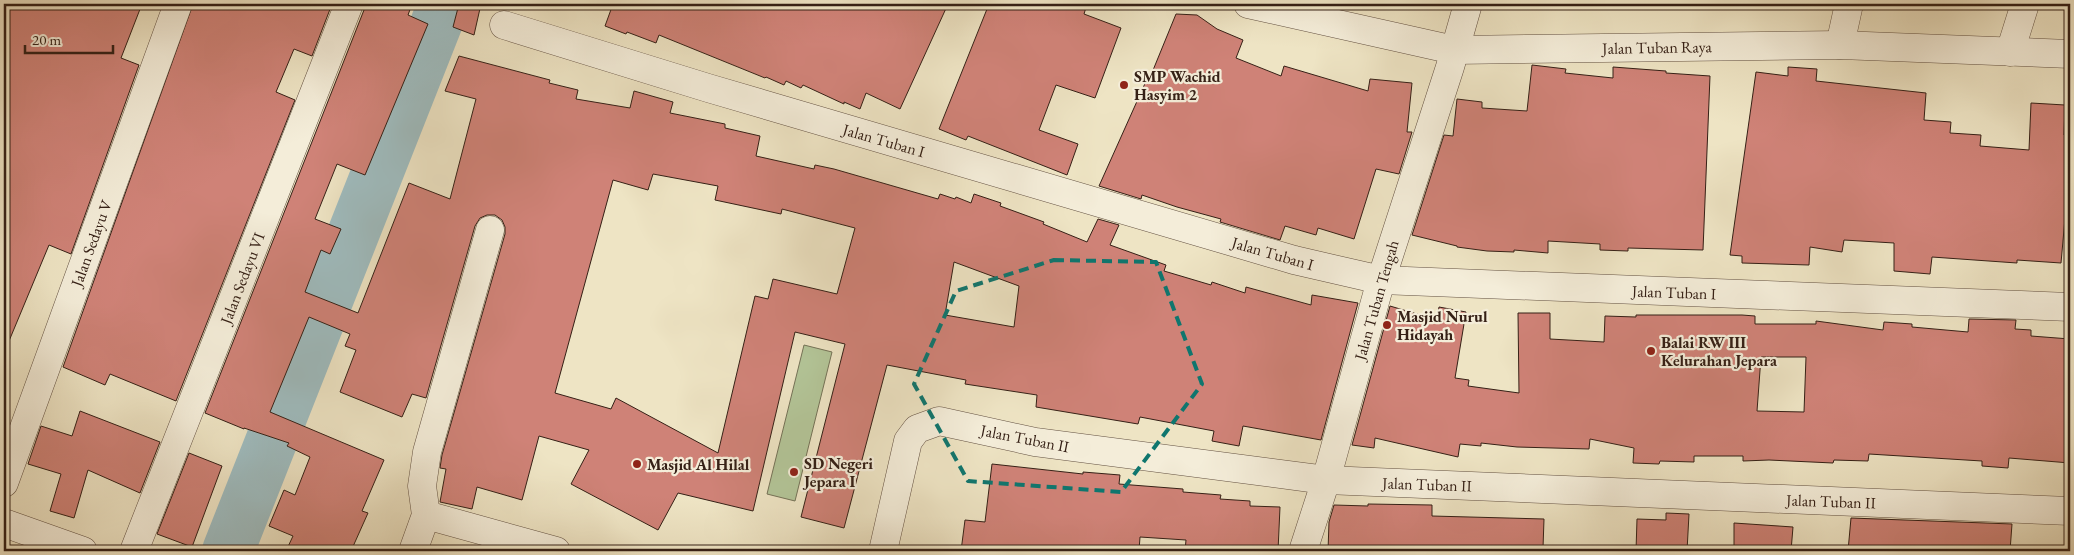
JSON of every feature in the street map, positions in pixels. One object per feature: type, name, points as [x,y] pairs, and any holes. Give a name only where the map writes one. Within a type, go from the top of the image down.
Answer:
[{"type":"street","name":"Jalan Sedayu V","points":[[4,483],[178,4]]},
{"type":"street","name":"Jalan Sedayu VI","points":[[134,551],[349,4]]},
{"type":"street","name":"Jalan Tuban Raya","points":[[1248,4],[1454,50],[1840,45],[2070,54]]},
{"type":"street","name":"Jalan Tuban Tengah","points":[[1303,551],[1326,480],[1380,280],[1468,4]]},
{"type":"street","points":[[1840,45],[1849,4]]},
{"type":"street","points":[[2010,52],[2025,4]]},
{"type":"street","name":"Jalan Tuban I","points":[[504,25],[699,85],[1266,252],[1380,280],[2070,307]]},
{"type":"street","points":[[413,551],[426,515],[422,486],[427,452],[490,230]]},
{"type":"street","name":"Jalan Tuban II","points":[[884,551],[908,441],[917,429],[939,421],[1035,442],[1326,480],[2070,511]]},
{"type":"street","points":[[426,515],[556,551]]},
{"type":"street","points":[[4,523],[83,551]]},
{"type":"highlighted area","points":[[1054,260],[1156,262],[1202,384],[1121,492],[968,481],[914,384],[956,291]]},
{"type":"green space","points":[[804,345],[832,352],[795,501],[767,494]]},
{"type":"building","points":[[4,4],[142,4],[121,58],[139,65],[71,254],[49,245],[4,353]]},
{"type":"building","points":[[193,4],[332,4],[312,56],[294,49],[276,92],[295,100],[176,401],[110,374],[105,385],[63,367]]},
{"type":"building","points":[[364,4],[412,4],[408,15],[428,24],[365,175],[337,164],[315,219],[341,229],[330,254],[321,250],[305,292],[358,313],[409,183],[450,199],[476,99],[445,91],[459,56],[550,80],[549,83],[578,90],[576,99],[630,108],[634,91],[673,102],[670,113],[725,124],[725,128],[760,136],[756,156],[814,169],[815,165],[834,169],[938,199],[940,194],[955,199],[956,197],[971,203],[974,194],[1001,203],[1000,206],[1044,222],[1043,224],[1087,242],[1098,219],[1119,225],[1110,245],[1166,265],[1164,271],[1211,285],[1212,282],[1245,293],[1246,287],[1311,305],[1312,295],[1358,303],[1321,440],[1243,426],[1239,446],[1212,441],[1214,431],[1140,417],[1138,424],[1036,407],[1037,395],[965,384],[966,380],[887,365],[844,528],[801,517],[845,344],[795,332],[753,511],[678,493],[658,530],[571,484],[589,450],[539,436],[522,500],[477,487],[472,509],[440,502],[446,469],[440,468],[442,455],[505,234],[502,220],[495,215],[487,215],[480,218],[475,226],[426,398],[412,394],[402,417],[340,392],[356,350],[345,346],[350,334],[309,317],[270,412],[384,460],[362,511],[368,513],[351,551],[286,551],[293,536],[269,526],[284,490],[295,495],[310,457],[287,446],[289,443],[244,429],[205,413],[364,10]],"holes":[[[653,174],[718,186],[715,200],[781,214],[782,209],[855,228],[837,294],[773,279],[768,299],[755,296],[718,453],[616,398],[611,409],[555,393],[613,180],[648,190]],[[954,262],[1019,286],[1014,327],[945,315]]]},
{"type":"building","points":[[459,4],[481,4],[474,35],[453,27]]},
{"type":"building","points":[[613,4],[948,4],[900,109],[866,93],[860,109],[844,102],[844,104],[803,85],[801,88],[786,81],[784,85],[659,35],[656,43],[605,26]]},
{"type":"building","points":[[989,4],[1087,4],[1084,14],[1121,28],[1095,98],[1056,85],[1039,130],[1078,144],[1067,175],[968,136],[966,140],[939,129]]},
{"type":"building","points":[[1176,14],[1197,15],[1217,29],[1243,40],[1236,58],[1281,76],[1284,66],[1368,91],[1370,79],[1412,83],[1407,132],[1412,132],[1399,174],[1376,169],[1354,239],[1318,228],[1316,235],[1285,226],[1280,240],[1220,222],[1221,219],[1142,195],[1141,199],[1099,186],[1147,79],[1149,80]]},
{"type":"building","points":[[1532,65],[1566,69],[1565,73],[1613,78],[1613,67],[1710,76],[1703,250],[1628,248],[1628,251],[1600,250],[1600,244],[1548,241],[1548,253],[1514,250],[1514,252],[1487,251],[1457,247],[1412,235],[1444,135],[1453,136],[1457,99],[1482,102],[1482,108],[1527,111]]},
{"type":"building","points":[[1788,67],[1817,69],[1816,81],[1926,93],[1924,120],[1951,122],[1950,133],[1981,135],[1980,146],[2029,150],[2031,103],[2065,105],[2064,135],[2070,135],[2070,196],[2067,196],[2061,263],[2017,260],[2017,263],[1932,257],[1930,274],[1894,271],[1894,243],[1844,240],[1842,252],[1810,247],[1809,265],[1742,263],[1742,256],[1730,255],[1756,72],[1788,76]]},
{"type":"building","points":[[1390,306],[1437,320],[1439,307],[1466,312],[1455,378],[1469,380],[1468,386],[1519,393],[1518,313],[1550,313],[1550,339],[1604,342],[1605,316],[1636,317],[1636,315],[1742,315],[1755,316],[1755,324],[1816,324],[1816,321],[1883,330],[1884,322],[1912,324],[1912,327],[1968,332],[1969,319],[2016,320],[2015,329],[2031,330],[2031,336],[2070,339],[2070,463],[2009,458],[2008,468],[1982,466],[1982,461],[1869,454],[1868,461],[1834,460],[1833,463],[1769,460],[1743,461],[1743,456],[1694,456],[1694,462],[1660,461],[1659,464],[1633,463],[1634,448],[1590,439],[1589,449],[1517,447],[1481,443],[1481,446],[1460,444],[1458,457],[1375,438],[1374,448],[1352,445]],"holes":[[[1761,357],[1806,357],[1804,412],[1757,411]]]},
{"type":"building","points":[[80,411],[160,442],[140,493],[88,470],[74,518],[50,511],[61,474],[28,464],[41,426],[72,436]]},
{"type":"building","points":[[189,453],[222,466],[192,547],[157,534]]},
{"type":"building","points":[[992,464],[1083,474],[1083,472],[1120,475],[1119,484],[1183,489],[1183,492],[1221,495],[1220,499],[1250,501],[1250,506],[1280,507],[1278,551],[1185,551],[1186,540],[1140,537],[1139,551],[961,551],[965,520],[985,522]]},
{"type":"building","points":[[1368,504],[1432,505],[1432,516],[1544,519],[1543,548],[1472,546],[1472,551],[1328,551],[1329,522],[1334,505],[1368,506]]},
{"type":"building","points":[[1666,513],[1689,514],[1687,551],[1636,551],[1637,519],[1666,520]]},
{"type":"building","points":[[1851,518],[2012,524],[2010,551],[1848,551]]},
{"type":"building","points":[[1734,523],[1793,527],[1791,551],[1734,551]]},
{"type":"waterway","points":[[228,551],[444,4]]},
{"type":"place","name":"SMP Wachid Hasyim 2","points":[[1124,85]]},
{"type":"place","name":"Masjid Nurul Hidayah","points":[[1387,325]]},
{"type":"place","name":"Balai RW III Kelurahan Jepara","points":[[1651,351]]},
{"type":"place","name":"Masjid Al Hilal","points":[[637,464]]},
{"type":"place","name":"SD Negeri Jepara I","points":[[794,472]]}]
